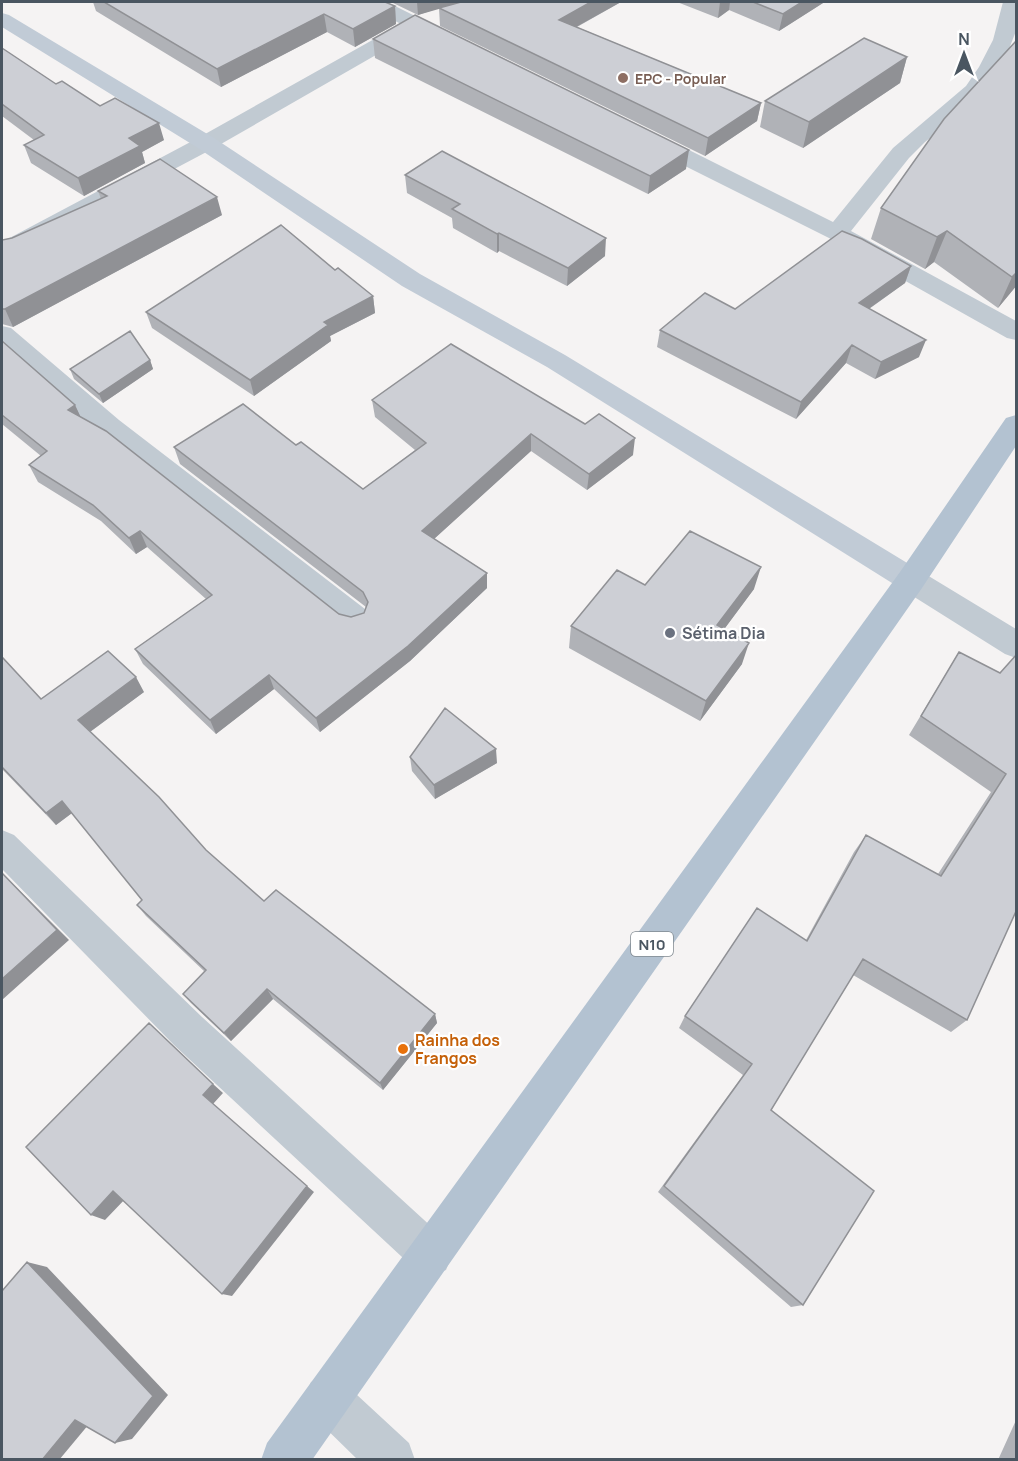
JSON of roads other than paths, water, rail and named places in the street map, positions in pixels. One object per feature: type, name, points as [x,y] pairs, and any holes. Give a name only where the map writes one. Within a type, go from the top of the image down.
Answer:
[{"type":"main road","name":"N10","points":[[284,1460],[911,579],[1017,425]]},
{"type":"street","points":[[373,2],[468,50]]},
{"type":"street","points":[[837,233],[910,144],[966,99],[989,67],[1005,35],[1012,14],[1013,2]]},
{"type":"street","points":[[2,251],[206,143],[415,24],[439,16]]},
{"type":"street","points":[[2,19],[206,143],[411,280],[556,361],[1017,645]]},
{"type":"street","points":[[626,128],[837,233],[1017,332]]},
{"type":"street","points":[[2,334],[109,427],[354,618]]},
{"type":"street","points":[[2,846],[188,1031],[431,1255]]},
{"type":"street","points":[[327,1398],[392,1460]]},
{"type":"place","name":"EPC - Popular","points":[[623,78]]},
{"type":"place","name":"Sétima Dia","points":[[670,633]]},
{"type":"place","name":"Rainha dos Frangos","points":[[403,1049]]}]
